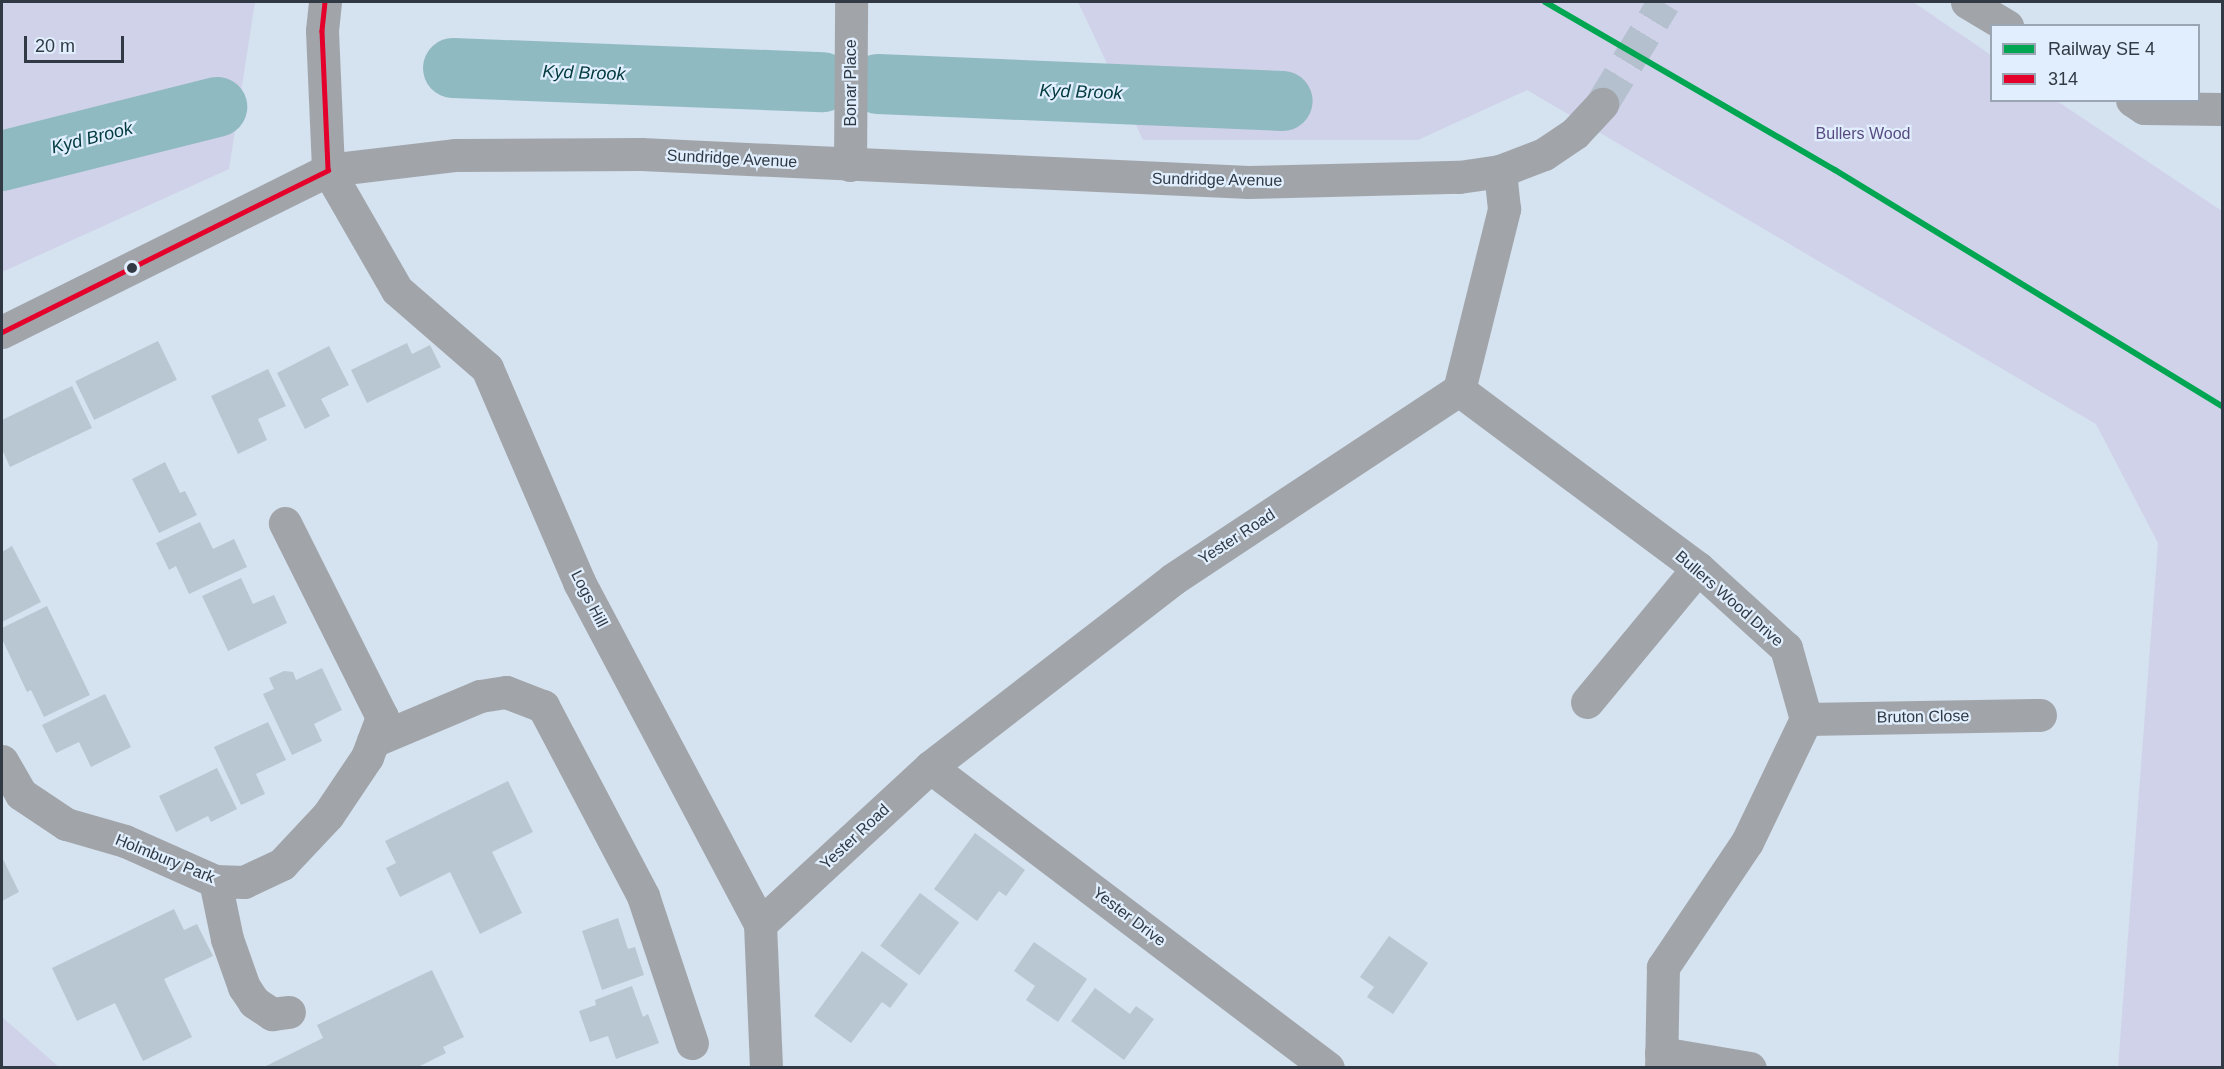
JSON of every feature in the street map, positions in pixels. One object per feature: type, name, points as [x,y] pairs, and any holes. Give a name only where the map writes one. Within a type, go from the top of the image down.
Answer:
[{"type":"street","points":[[325,2],[322,31],[328,170]]},
{"type":"street","name":"Bonar Place","points":[[850,165],[851,2]]},
{"type":"street","points":[[1967,2],[2004,24]]},
{"type":"street","points":[[2135,102],[2144,108],[2223,109]]},
{"type":"street","points":[[1459,390],[1504,209],[1500,171],[1544,154],[1575,133],[1602,104]]},
{"type":"street","name":"Sundridge Avenue","points":[[2,332],[328,170],[456,155],[641,154],[1248,182],[1449,178],[1500,171]]},
{"type":"street","name":"Logs Hill","points":[[328,170],[397,290],[487,369],[579,582],[760,924],[766,1068]]},
{"type":"street","name":"Yester Road","points":[[760,924],[930,767],[1173,579],[1459,390]]},
{"type":"street","name":"Bullers Wood Drive","points":[[1459,390],[1698,568],[1786,648],[1806,719]]},
{"type":"street","name":"Holmbury Park","points":[[2,760],[21,794],[66,824],[125,841],[215,881],[244,882],[282,864],[328,815],[367,757],[382,717],[285,523]]},
{"type":"street","points":[[1587,702],[1698,568]]},
{"type":"street","points":[[373,741],[480,696],[506,692],[543,706],[643,896],[692,1043]]},
{"type":"street","name":"Bruton Close","points":[[1806,719],[2040,715]]},
{"type":"street","points":[[1750,1068],[1661,1060],[1663,967],[1747,842],[1806,719]]},
{"type":"street","name":"Yester Drive","points":[[930,767],[1328,1068]]},
{"type":"street","points":[[215,881],[227,939],[244,987],[254,1002],[272,1014],[290,1012]]},
{"type":"green space","points":[[2,2],[255,2],[229,169],[2,272]]},
{"type":"green space","name":"Bullers Wood","points":[[1078,2],[1913,2],[1990,54],[1990,102],[2058,102],[2222,211],[2222,1067],[2118,1067],[2158,543],[2096,424],[1527,90],[1418,140],[1143,140]]},
{"type":"green space","points":[[2,1017],[59,1067],[2,1067]]},
{"type":"building","points":[[158,341],[177,380],[94,420],[75,381]]},
{"type":"building","points":[[407,343],[412,354],[430,345],[441,367],[367,403],[351,370]]},
{"type":"building","points":[[329,346],[349,385],[321,399],[330,416],[305,429],[277,373]]},
{"type":"building","points":[[268,369],[286,406],[258,419],[267,440],[238,454],[211,396]]},
{"type":"building","points":[[72,386],[92,428],[10,467],[2,449],[2,420]]},
{"type":"building","points":[[165,462],[180,493],[185,491],[197,515],[159,533],[132,479]]},
{"type":"building","points":[[200,522],[213,549],[234,539],[247,567],[189,594],[176,566],[169,570],[156,543]]},
{"type":"building","points":[[12,546],[41,602],[2,622],[2,552]]},
{"type":"building","points":[[241,578],[253,604],[274,595],[287,623],[228,651],[202,596]]},
{"type":"building","points":[[47,606],[90,695],[44,717],[31,690],[27,692],[2,639],[2,628]]},
{"type":"building","points":[[322,668],[342,710],[314,724],[322,741],[292,755],[263,694],[274,689],[269,678],[284,671],[293,672],[296,680]]},
{"type":"building","points":[[105,694],[131,747],[91,767],[79,742],[56,753],[42,725]]},
{"type":"building","points":[[268,722],[286,760],[256,774],[265,794],[241,805],[214,747]]},
{"type":"building","points":[[217,768],[237,809],[211,822],[208,816],[176,832],[159,796]]},
{"type":"building","points":[[508,781],[533,832],[492,852],[522,913],[480,934],[450,872],[400,897],[386,868],[396,863],[385,841]]},
{"type":"building","points":[[975,833],[1025,870],[1006,896],[999,891],[977,921],[934,889]]},
{"type":"building","points":[[2,857],[19,892],[2,901]]},
{"type":"building","points":[[920,893],[959,922],[919,975],[880,946]]},
{"type":"building","points":[[174,909],[184,930],[197,924],[213,956],[164,979],[192,1037],[143,1061],[115,1003],[77,1021],[52,968]]},
{"type":"building","points":[[618,918],[628,949],[635,947],[644,975],[602,990],[582,931]]},
{"type":"building","points":[[1389,936],[1428,963],[1393,1014],[1367,997],[1374,987],[1360,977]]},
{"type":"building","points":[[1034,942],[1087,979],[1058,1022],[1026,1000],[1035,986],[1014,971]]},
{"type":"building","points":[[862,951],[908,984],[890,1008],[882,1002],[851,1043],[814,1016]]},
{"type":"building","points":[[432,970],[464,1037],[443,1047],[446,1053],[416,1068],[262,1068],[323,1038],[317,1025]]},
{"type":"building","points":[[632,986],[643,1017],[648,1014],[659,1043],[616,1059],[608,1036],[590,1042],[579,1011],[596,1005],[595,1000]]},
{"type":"building","points":[[1095,988],[1130,1014],[1136,1006],[1154,1019],[1124,1060],[1071,1021]]},
{"type":"waterway","name":"Kyd Brook","points":[[453,68],[823,82]]},
{"type":"waterway","name":"Kyd Brook","points":[[878,84],[1283,101]]},
{"type":"waterway","name":"Kyd Brook","points":[[2,161],[217,107]]},
{"type":"tunnel","points":[[1602,104],[1664,2]]},
{"type":"transit line","name":"314","points":[[325,2],[322,31],[328,170]]},
{"type":"transit line","points":[[1545,2],[1835,170],[2222,406]]},
{"type":"transit line","name":"314","points":[[2,332],[328,170]]}]
